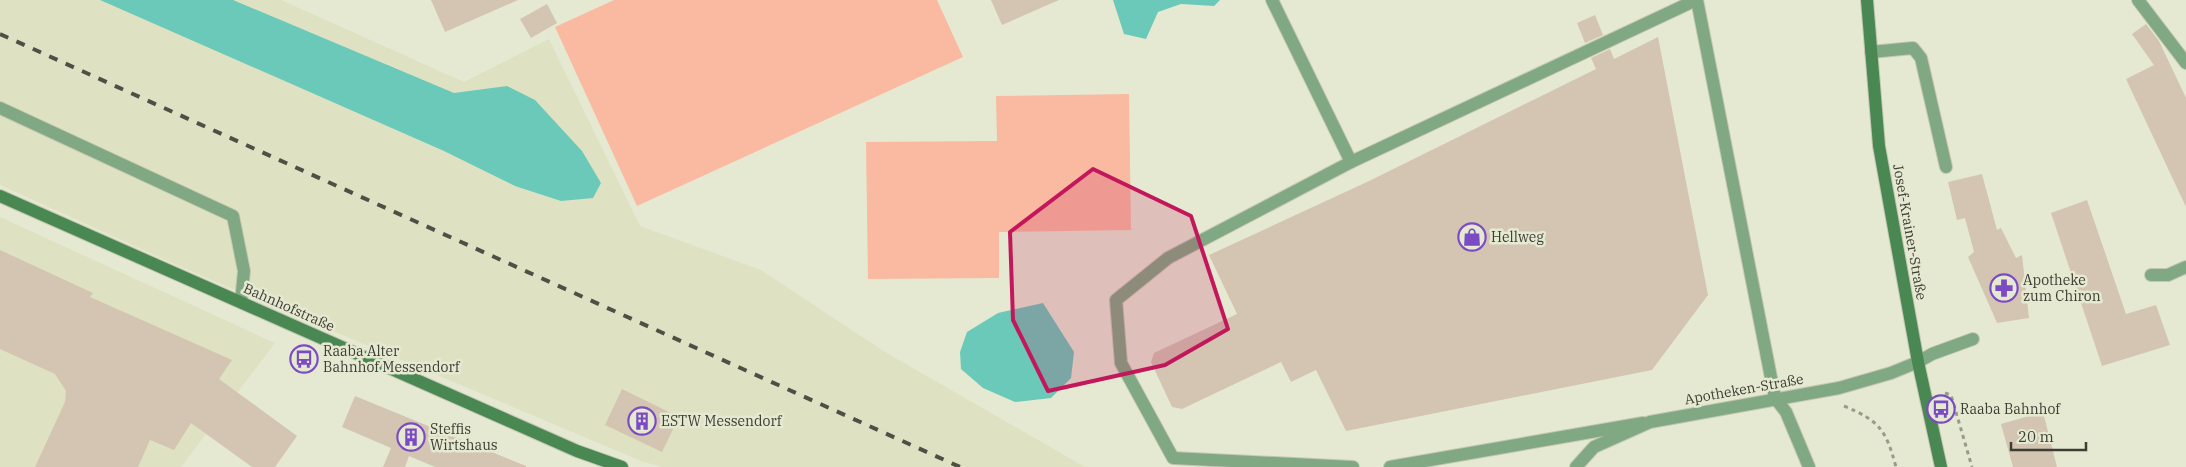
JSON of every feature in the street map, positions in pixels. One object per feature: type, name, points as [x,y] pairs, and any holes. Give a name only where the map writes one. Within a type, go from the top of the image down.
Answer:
[{"type":"street","points":[[1272,0],[1351,162]]},
{"type":"street","points":[[1353,467],[1173,458],[1121,363],[1116,300],[1168,258],[1351,162],[1696,0],[1775,398],[1786,412],[1809,467]]},
{"type":"street","name":"Josef-Krainer-Straße","points":[[1867,0],[1880,146],[1918,362],[1941,467]]},
{"type":"street","points":[[2138,0],[2186,63]]},
{"type":"street","points":[[1871,52],[1913,48],[1921,58],[1946,166]]},
{"type":"street","points":[[0,108],[233,216],[244,271],[241,302]]},
{"type":"street","name":"Bahnhofstraße","points":[[0,196],[577,451],[622,467]]},
{"type":"street","points":[[2151,275],[2168,275],[2186,267]]},
{"type":"street","name":"Apotheken-Straße","points":[[1390,467],[1839,388],[1892,373],[1932,354],[1973,339]]},
{"type":"street","points":[[1576,467],[1594,447],[1650,422]]},
{"type":"path","points":[[1951,395],[1972,467]]},
{"type":"path","points":[[1836,406],[1843,406],[1866,415],[1883,430],[1896,467]]},
{"type":"highlighted area","points":[[1093,169],[1191,216],[1228,329],[1165,365],[1048,391],[1013,320],[1010,232]]},
{"type":"shaded area","points":[[0,0],[281,0],[464,82],[549,39],[640,226],[761,270],[885,352],[1085,467],[661,467],[641,461],[181,267],[0,185]]},
{"type":"shaded area","points":[[614,0],[937,0],[963,57],[637,206],[555,27]]},
{"type":"shaded area","points":[[1129,94],[1131,230],[999,232],[999,278],[868,279],[866,142],[997,141],[996,96]]},
{"type":"shaded area","points":[[0,217],[275,343],[181,467],[0,467]]},
{"type":"water","points":[[100,0],[233,0],[454,93],[507,86],[535,100],[582,151],[601,183],[593,198],[561,201],[515,186],[444,151]]},
{"type":"water","points":[[1113,0],[1220,0],[1214,6],[1181,4],[1158,12],[1146,39],[1124,34]]},
{"type":"water","points":[[1043,303],[1074,352],[1071,378],[1051,398],[1015,402],[983,388],[961,369],[960,352],[967,332],[998,313]]},
{"type":"building","points":[[431,0],[518,0],[445,32]]},
{"type":"building","points":[[991,0],[1059,0],[1002,25]]},
{"type":"building","points":[[547,4],[557,23],[531,38],[520,19]]},
{"type":"building","points":[[1595,15],[1603,35],[1585,43],[1577,23]]},
{"type":"building","points":[[2146,24],[2159,41],[2186,98],[2186,207],[2126,79],[2154,65],[2132,34]]},
{"type":"building","name":"Hellweg","points":[[1658,37],[1708,295],[1652,370],[1346,431],[1316,370],[1291,382],[1281,362],[1182,409],[1172,407],[1151,362],[1154,353],[1237,314],[1209,255],[1367,182],[1596,69],[1591,58],[1610,49],[1614,59]]},
{"type":"building","name":"Apotheke zum Chiron","points":[[1982,174],[1997,230],[2001,228],[2016,258],[2022,255],[2029,318],[1997,323],[1968,257],[1974,252],[1965,218],[1957,220],[1948,182]]},
{"type":"building","points":[[2087,200],[2126,314],[2156,305],[2170,345],[2102,366],[2051,213]]},
{"type":"building","points":[[0,250],[93,293],[90,297],[232,360],[219,379],[297,436],[275,467],[252,467],[191,423],[174,450],[150,440],[138,467],[35,467],[65,402],[66,391],[55,374],[0,349]]},
{"type":"building","name":"ESTW Messendorf","points":[[622,389],[679,417],[662,452],[605,425]]},
{"type":"building","name":"Steffis Wirtshaus","points":[[355,396],[526,467],[435,467],[409,456],[405,467],[383,467],[391,448],[342,427]]},
{"type":"building","points":[[2043,412],[2057,467],[2013,467],[2001,424]]},
{"type":"railway","points":[[0,34],[960,467]]},
{"type":"place","name":"Hellweg","points":[[1472,237]]},
{"type":"place","name":"Apotheke zum Chiron","points":[[2004,288]]},
{"type":"place","name":"Raaba Alter Bahnhof Messendorf","points":[[304,359]]},
{"type":"place","name":"Raaba Bahnhof","points":[[1941,409]]},
{"type":"place","name":"ESTW Messendorf","points":[[642,421]]},
{"type":"place","name":"Steffis Wirtshaus","points":[[411,437]]}]
